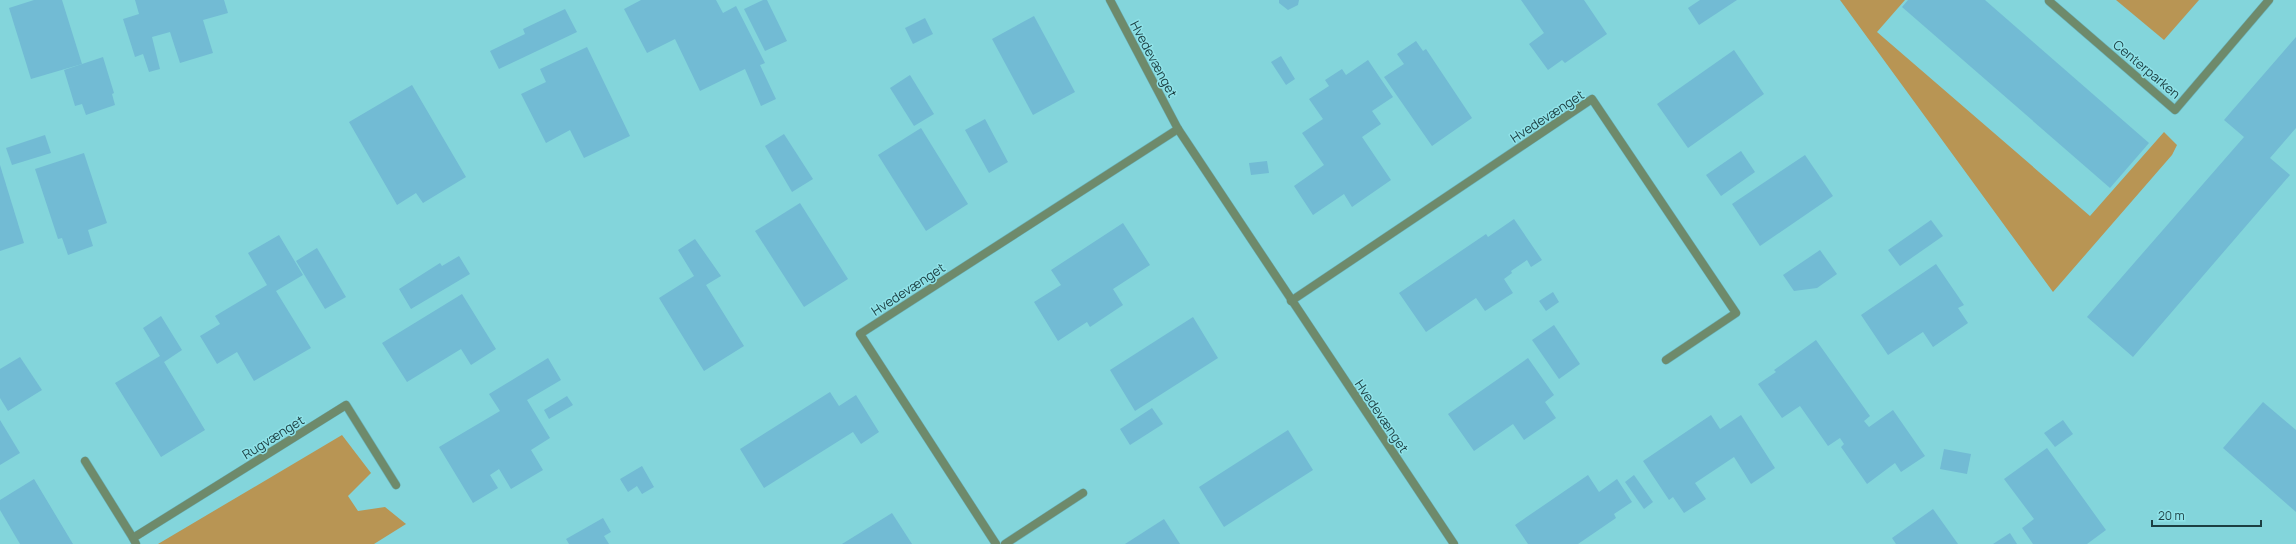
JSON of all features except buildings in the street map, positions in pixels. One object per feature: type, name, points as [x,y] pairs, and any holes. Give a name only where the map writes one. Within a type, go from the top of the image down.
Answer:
[{"type":"street","name":"Hvedevænget","points":[[1110,0],[1178,129],[1454,544]]},
{"type":"street","name":"Centerparken","points":[[2049,1],[2175,110],[2269,0]]},
{"type":"street","name":"Hvedevænget","points":[[1291,301],[1592,99],[1736,313],[1666,360]]},
{"type":"street","name":"Hvedevænget","points":[[996,544],[860,334],[1178,129]]},
{"type":"street","name":"Rugvænget","points":[[85,461],[134,541],[346,405],[396,485]]},
{"type":"street","points":[[1004,544],[1083,493]]},
{"type":"shaded area","points":[[1840,0],[1905,0],[1877,32],[2090,216],[2164,132],[2177,145],[2172,155],[2053,292]]},
{"type":"shaded area","points":[[2116,0],[2199,0],[2164,40]]},
{"type":"shaded area","points":[[342,435],[371,473],[348,496],[358,511],[385,507],[406,524],[374,544],[158,544]]}]
